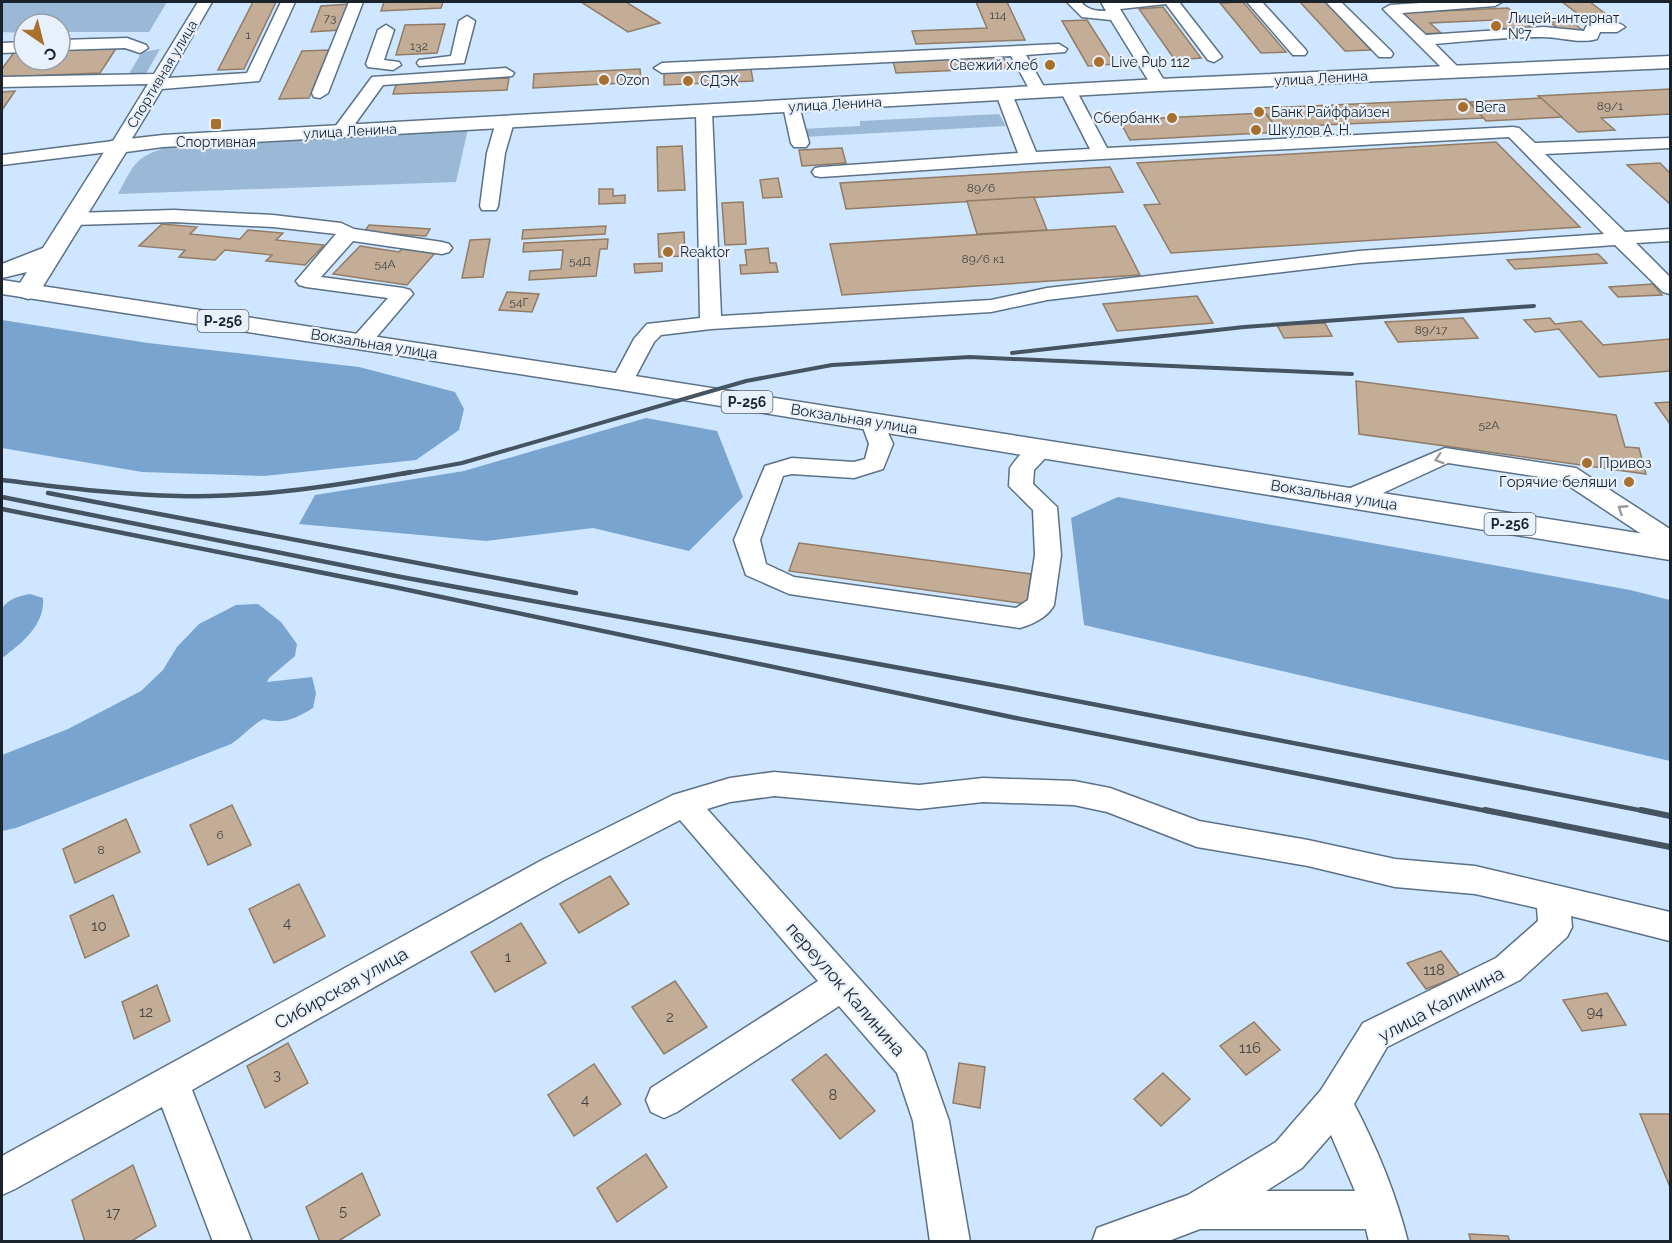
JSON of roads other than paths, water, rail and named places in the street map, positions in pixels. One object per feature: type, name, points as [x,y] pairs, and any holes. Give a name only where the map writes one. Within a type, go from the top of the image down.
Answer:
[{"type":"main road","name":"улица Ленина","points":[[119,146],[341,131],[1159,85],[1671,62]]},
{"type":"main road","points":[[28,291],[119,146]]},
{"type":"main road","points":[[2,271],[23,266],[52,253]]},
{"type":"main road","points":[[52,253],[54,278],[67,291],[85,300]]},
{"type":"main road","name":"Вокзальная улица","points":[[2,287],[621,382],[1671,549]]},
{"type":"street","name":"Спортивная улица","points":[[119,146],[205,2]]},
{"type":"street","points":[[2,82],[252,78],[288,2]]},
{"type":"street","points":[[320,93],[356,2]]},
{"type":"street","points":[[1074,2],[1086,15],[1111,7],[1160,2]]},
{"type":"street","points":[[1172,2],[1214,57]]},
{"type":"street","points":[[1254,2],[1299,52]]},
{"type":"street","points":[[1334,2],[1385,54]]},
{"type":"street","points":[[1455,72],[1390,9],[1495,2]]},
{"type":"street","points":[[1111,7],[1159,85]]},
{"type":"street","points":[[341,131],[375,81],[391,72],[455,62],[467,21]]},
{"type":"street","points":[[1422,40],[1544,32],[1567,36],[1592,36],[1592,28],[1617,27]]},
{"type":"street","points":[[386,30],[374,64],[391,72],[506,73]]},
{"type":"street","points":[[72,45],[127,43],[140,48],[178,46]]},
{"type":"street","points":[[121,81],[140,48]]},
{"type":"street","points":[[662,68],[1059,49]]},
{"type":"street","points":[[1016,51],[1039,92]]},
{"type":"street","points":[[1068,90],[1101,154]]},
{"type":"street","points":[[1004,94],[1029,158]]},
{"type":"street","points":[[791,106],[800,143]]},
{"type":"street","points":[[704,111],[711,323]]},
{"type":"street","points":[[489,206],[496,153],[505,122]]},
{"type":"street","points":[[821,172],[1029,158],[1513,132],[1671,288]]},
{"type":"street","points":[[1529,148],[1671,143]]},
{"type":"street","name":"улица Ленина","points":[[2,160],[119,146]]},
{"type":"street","points":[[73,219],[174,216],[273,221],[341,229],[348,234],[442,248]]},
{"type":"street","points":[[348,234],[306,280],[403,294],[360,342]]},
{"type":"street","points":[[621,382],[645,339],[655,329],[711,323],[991,306],[1047,294],[1359,257],[1671,235]]},
{"type":"street","points":[[873,422],[881,444],[875,464],[854,470],[792,466],[773,471],[747,540],[755,568],[789,585],[1020,618],[1041,605],[1048,555],[1045,507],[1021,486],[1022,468],[1042,449]]},
{"type":"street","points":[[1350,498],[1445,455],[1567,473],[1671,541]]},
{"type":"street","name":"Сибирская улица","points":[[2,1176],[553,870],[684,804],[730,790],[774,784],[919,797],[982,790],[1054,791],[1110,800],[1197,834],[1308,853],[1395,873],[1475,880],[1671,927]]},
{"type":"street","name":"переулок Калинина","points":[[684,804],[912,1064],[931,1121],[950,1242]]},
{"type":"street","name":"улица Калинина","points":[[1111,1242],[1200,1210],[1289,1155],[1334,1103],[1375,1035],[1508,969],[1555,927],[1553,897]]},
{"type":"street","points":[[663,1100],[843,984]]},
{"type":"street","points":[[171,1083],[233,1242]]},
{"type":"street","points":[[1200,1210],[1385,1226],[1357,1148],[1334,1103]]},
{"type":"railway","points":[[1012,353],[1244,327],[1534,306]]},
{"type":"railway","points":[[402,474],[462,463],[746,381],[832,365],[970,357],[1352,374]]},
{"type":"railway","points":[[2,480],[113,492],[208,496],[296,490],[411,472]]},
{"type":"railway","points":[[48,493],[576,593]]},
{"type":"railway","points":[[2,497],[401,577],[1015,689],[1649,812]]},
{"type":"railway","points":[[2,509],[394,587],[1011,717],[1492,812]]},
{"type":"railway","points":[[1485,810],[1670,847]]},
{"type":"railway","points":[[1641,810],[1670,816]]},
{"type":"place","name":"Лицей-интернат №7","points":[[1496,26]]},
{"type":"place","name":"Live Pub 112","points":[[1099,62]]},
{"type":"place","name":"Свежий хлеб","points":[[1050,65]]},
{"type":"place","name":"Ozon","points":[[604,80]]},
{"type":"place","name":"СДЭК","points":[[688,81]]},
{"type":"place","name":"Вега","points":[[1463,107]]},
{"type":"place","name":"Банк Райффайзен","points":[[1259,112]]},
{"type":"place","name":"Сбербанк","points":[[1172,118]]},
{"type":"place","name":"Спортивная","points":[[216,124]]},
{"type":"place","name":"Шкулов А. Н.","points":[[1256,130]]},
{"type":"place","name":"Reaktor","points":[[668,252]]},
{"type":"place","name":"Привоз","points":[[1587,463]]},
{"type":"place","name":"Горячие беляши","points":[[1629,482]]}]
